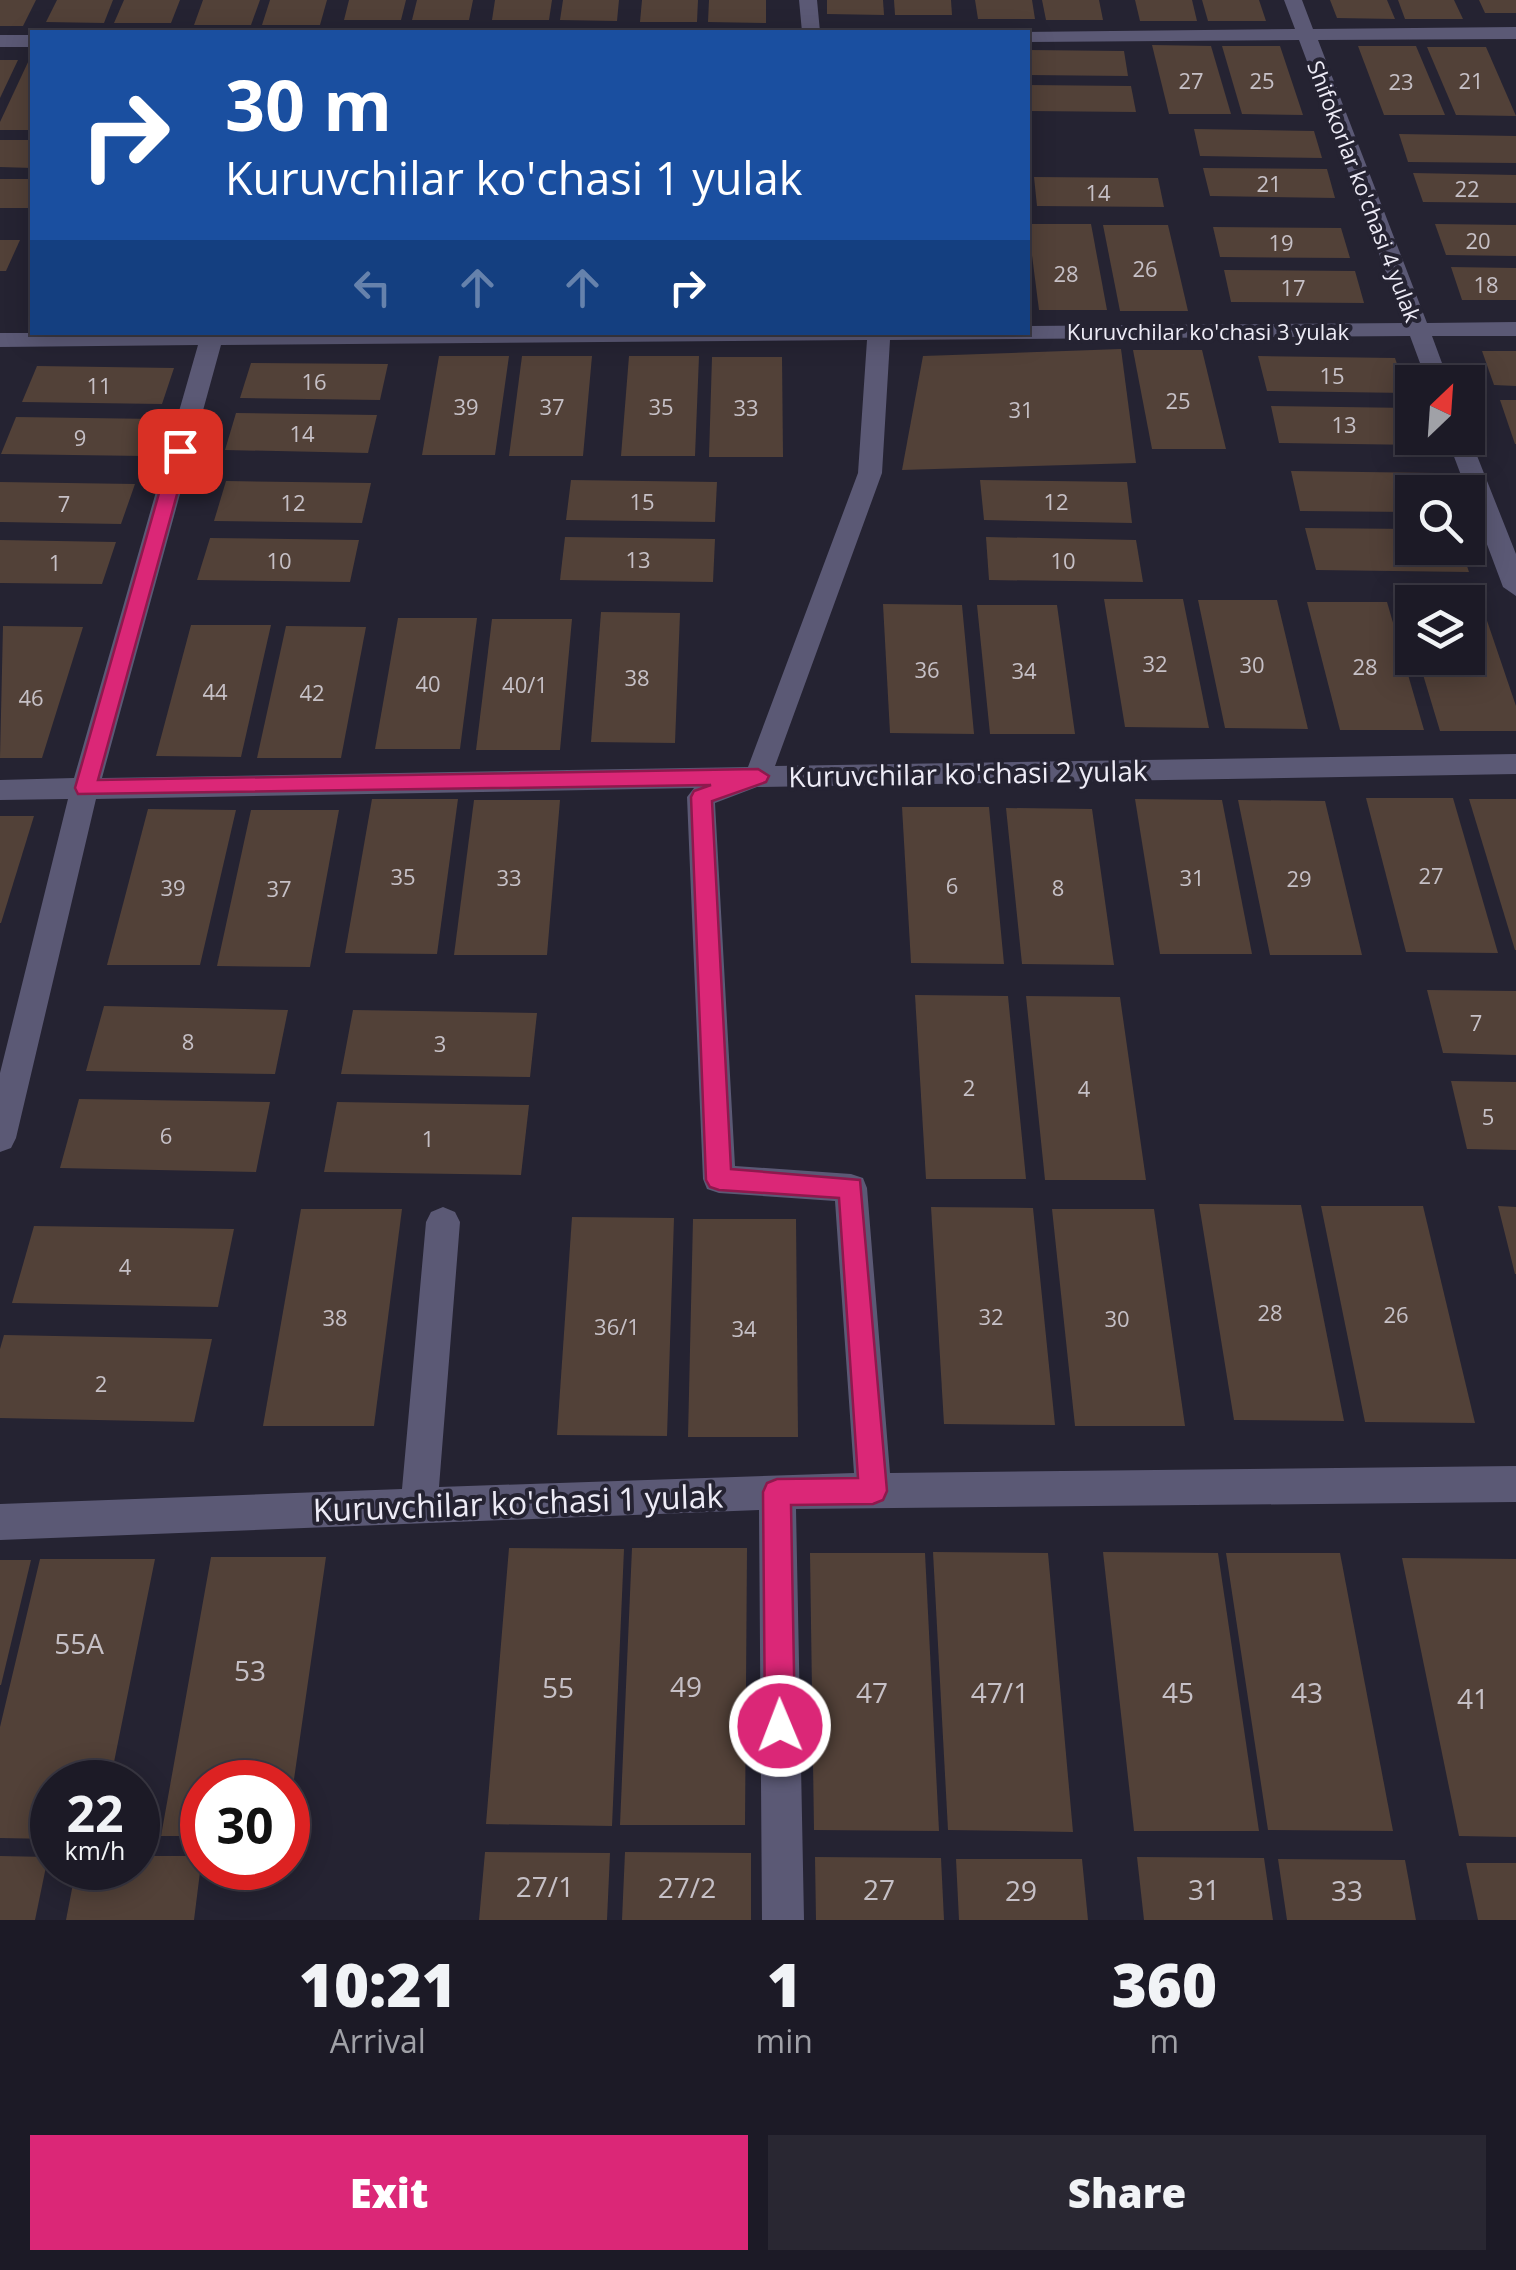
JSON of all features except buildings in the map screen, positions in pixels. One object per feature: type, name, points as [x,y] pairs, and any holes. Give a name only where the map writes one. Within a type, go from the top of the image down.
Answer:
[{"type":"street","points":[[808,0],[811,30]]},
{"type":"street","name":"Shifokorlar ko'chasi 4 yulak","points":[[1292,0],[1431,365]]},
{"type":"street","points":[[1030,36],[1516,33]]},
{"type":"street","points":[[0,41],[30,41]]},
{"type":"street","name":"Kuruvchilar ko'chasi 3 yulak","points":[[1030,332],[1516,329]]},
{"type":"street","name":"Kuruvchilar ko'chasi 3 yulak","points":[[0,340],[435,335]]},
{"type":"street","points":[[873,1491],[851,1188],[719,1180],[702,797],[758,776],[870,473],[880,335]]},
{"type":"street","points":[[0,1138],[85,788],[212,336]]},
{"type":"street","points":[[1466,455],[1516,587]]},
{"type":"street","name":"Kuruvchilar ko'chasi 2 yulak","points":[[0,790],[1516,764]]},
{"type":"street","points":[[419,1506],[443,1222]]},
{"type":"street","name":"Kuruvchilar ko'chasi 1 yulak","points":[[0,1522],[777,1492],[1516,1484]]},
{"type":"street","points":[[777,1492],[783,1920]]},
{"type":"route","points":[[180,451],[85,788],[758,776],[702,797],[719,1180],[851,1188],[873,1491],[777,1492],[780,1726]]}]
